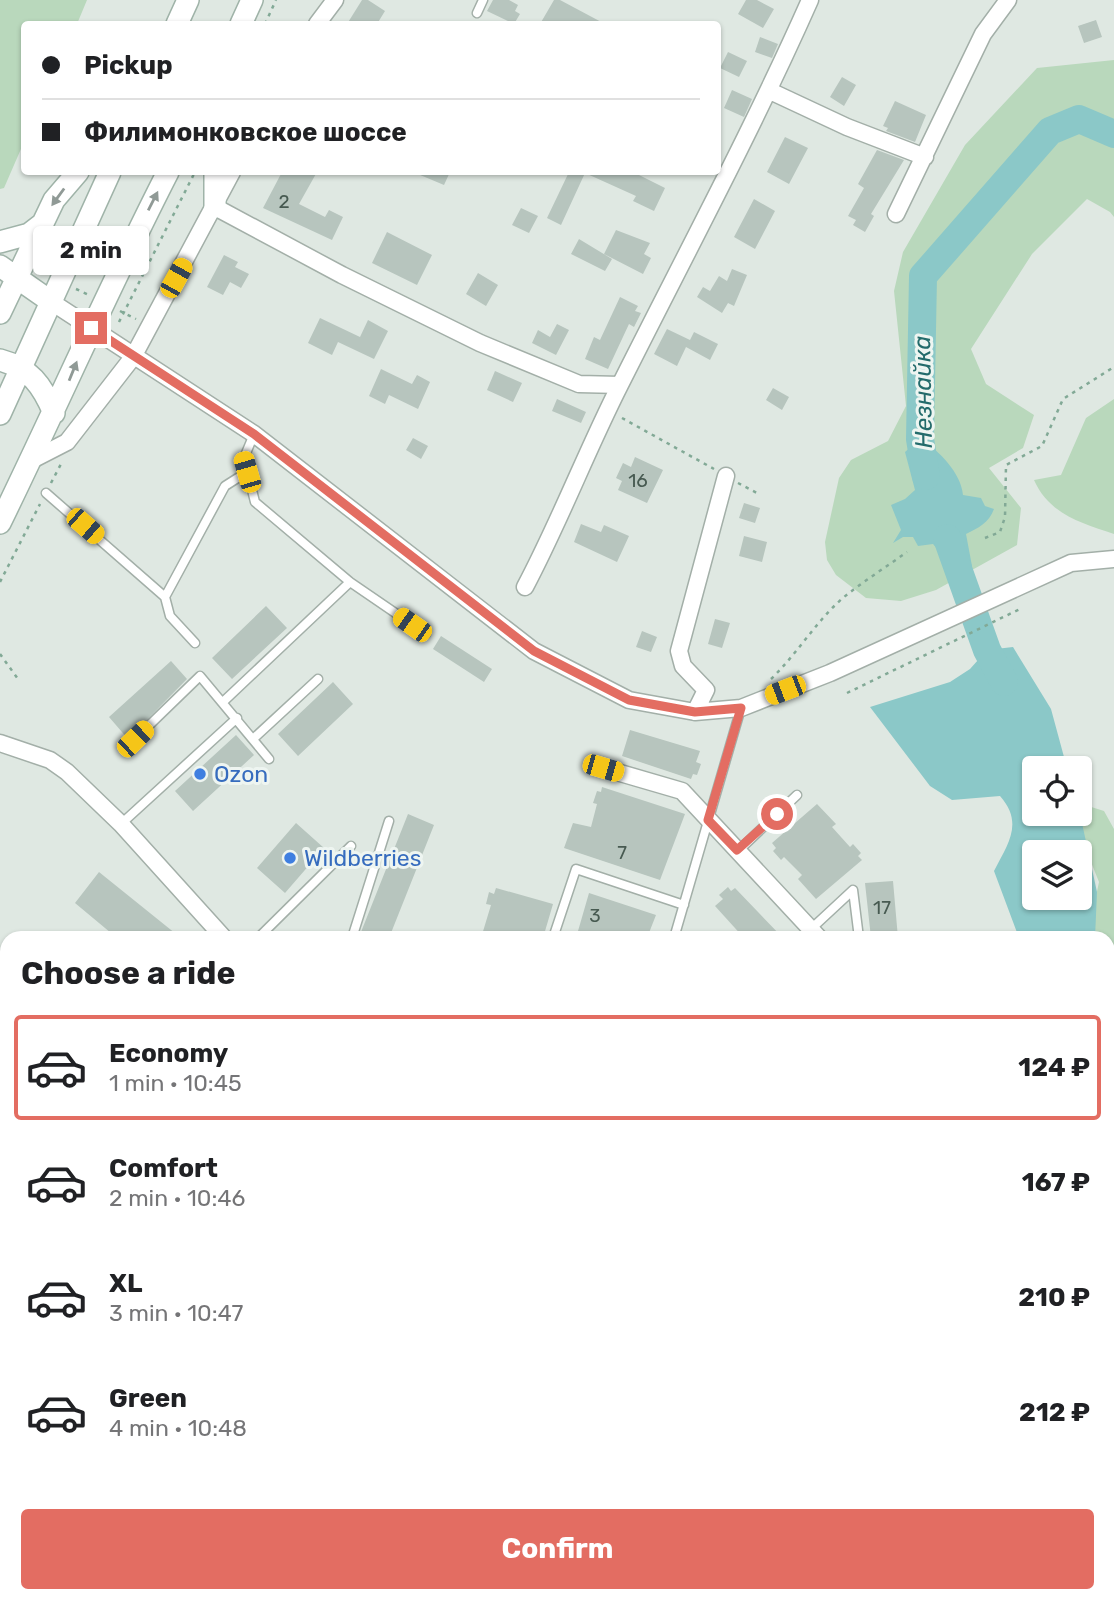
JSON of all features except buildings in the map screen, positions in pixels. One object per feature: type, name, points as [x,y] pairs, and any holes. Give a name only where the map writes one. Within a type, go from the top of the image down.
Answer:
[{"type":"street","points":[[178,21],[188,0]]},
{"type":"street","points":[[242,21],[252,0]]},
{"type":"street","points":[[319,21],[335,0]]},
{"type":"street","points":[[525,587],[554,533],[620,385],[770,91],[810,0]]},
{"type":"street","points":[[896,214],[983,34],[1008,0]]},
{"type":"street","points":[[770,91],[847,127],[925,157]]},
{"type":"street","points":[[0,313],[8,272],[42,224],[54,200],[75,175]]},
{"type":"street","points":[[0,414],[109,175]]},
{"type":"street","points":[[0,523],[167,175]]},
{"type":"street","points":[[215,175],[215,207]]},
{"type":"street","points":[[30,461],[67,442],[133,357],[231,175]]},
{"type":"street","points":[[215,207],[342,275],[480,343],[579,384],[620,385]]},
{"type":"street","points":[[0,242],[29,234],[42,224]]},
{"type":"street","points":[[8,272],[133,357],[254,434],[534,651],[629,700],[695,712],[741,708],[830,673],[1071,563],[1114,559]]},
{"type":"street","points":[[0,360],[21,366],[41,387],[54,413]]},
{"type":"street","points":[[695,712],[706,690],[683,666],[679,651],[726,475]]},
{"type":"street","points":[[0,743],[50,760],[67,772],[121,824],[218,931]]},
{"type":"street","points":[[603,768],[682,791],[812,931]]},
{"type":"lane","points":[[477,13],[483,0]]},
{"type":"lane","points":[[254,434],[243,458],[255,502],[350,582],[426,634]]},
{"type":"lane","points":[[165,597],[225,486],[247,472]]},
{"type":"lane","points":[[46,493],[165,597],[170,616],[195,643]]},
{"type":"lane","points":[[224,701],[350,582]]},
{"type":"lane","points":[[135,739],[200,676],[224,701],[269,759]]},
{"type":"lane","points":[[253,739],[318,679]]},
{"type":"lane","points":[[676,931],[741,708]]},
{"type":"lane","points":[[121,824],[237,718]]},
{"type":"lane","points":[[737,850],[797,795]]},
{"type":"lane","points":[[354,931],[389,821]]},
{"type":"lane","points":[[265,931],[351,846]]},
{"type":"lane","points":[[554,931],[576,869],[684,905]]},
{"type":"lane","points":[[818,931],[853,890],[858,931]]},
{"type":"path","points":[[266,21],[276,0]]},
{"type":"path","points":[[119,322],[194,175]]},
{"type":"path","points":[[985,538],[1000,531],[1005,516],[1006,465],[1042,446],[1063,399],[1114,367]]},
{"type":"path","points":[[608,410],[757,493]]},
{"type":"path","points":[[768,682],[795,656],[821,621],[844,597],[907,552]]},
{"type":"path","points":[[847,693],[1022,608]]},
{"type":"path","points":[[0,654],[18,679]]},
{"type":"green space","points":[[0,0],[87,0],[78,21],[21,21],[21,149],[4,188],[0,189]]},
{"type":"green space","points":[[1114,60],[1114,217],[1087,199],[1032,254],[971,349],[986,384],[1034,415],[1023,448],[989,468],[1021,508],[1017,545],[936,590],[901,601],[866,598],[836,575],[827,560],[825,542],[839,478],[851,460],[888,441],[906,406],[894,291],[903,252],[965,145],[1037,68]]},
{"type":"green space","points":[[1114,399],[1114,534],[1067,516],[1048,501],[1034,480],[1061,475],[1086,418]]},
{"type":"green space","points":[[1092,807],[1104,811],[1114,829],[1114,931],[1088,931],[1099,882],[1092,864],[1092,840],[1082,840],[1080,826],[1092,826]]},
{"type":"water","points":[[920,439],[948,463],[958,479],[963,495],[981,498],[985,506],[994,509],[986,521],[966,534],[972,566],[958,573],[933,544],[918,546],[913,537],[903,537],[893,543],[901,530],[891,505],[905,499],[915,490],[905,452]]},
{"type":"water","points":[[1013,647],[1051,709],[1064,756],[1022,756],[1022,826],[1083,826],[1086,840],[1022,840],[1022,910],[1092,910],[1092,869],[1097,892],[1095,931],[1016,931],[994,871],[1011,834],[1011,815],[1007,806],[1000,796],[952,800],[930,786],[870,707],[950,682],[970,669],[987,650]]},
{"type":"waterway","name":"Незнайка","points":[[926,476],[920,439],[923,276],[1050,131],[1079,119],[1114,134]]},
{"type":"waterway","name":"Незнайка","points":[[947,538],[987,650],[1004,682]]},
{"type":"place","name":"Ozon","points":[[200,774]]},
{"type":"place","name":"Wildberries","points":[[290,858]]},
{"type":"route","points":[[91,328],[254,434],[534,651],[629,700],[695,712],[741,708],[708,820],[737,850],[777,814]]}]
